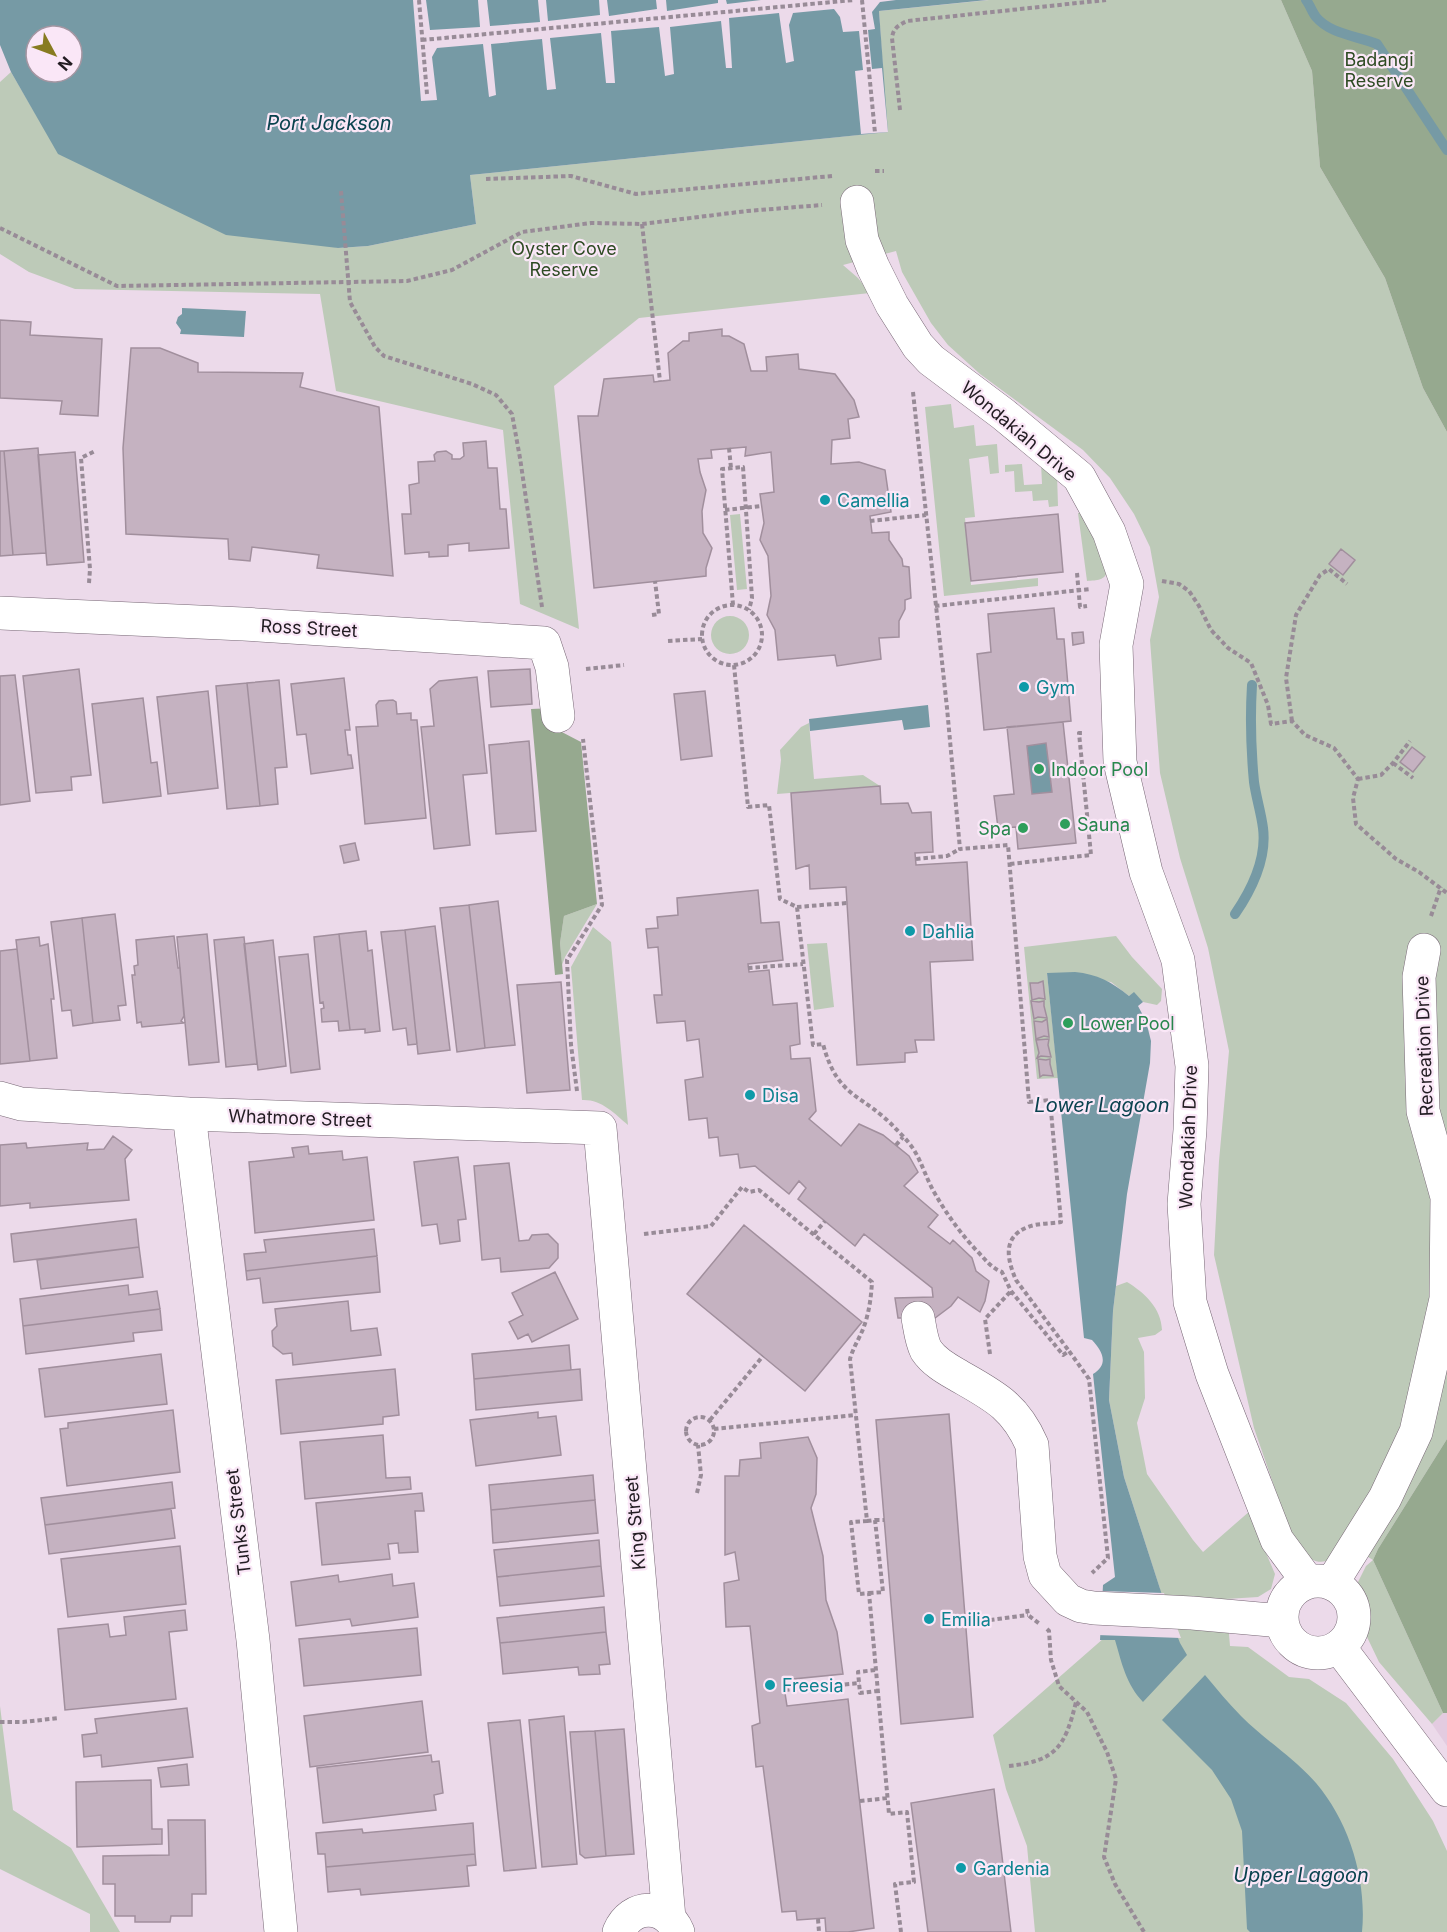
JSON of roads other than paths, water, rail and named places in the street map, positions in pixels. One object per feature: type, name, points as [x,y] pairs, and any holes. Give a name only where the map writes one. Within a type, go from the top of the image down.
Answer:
[{"type":"street","name":"Wondakiah Drive","points":[[856,188],[862,240],[892,305],[918,346],[931,360],[1003,414],[1079,477],[1109,532],[1127,584],[1116,645],[1120,762],[1146,872],[1178,960],[1192,1066],[1185,1204],[1190,1302],[1212,1374],[1277,1539],[1320,1582]]},
{"type":"street","name":"Ross Street","points":[[0,613],[243,624],[544,643],[552,667],[558,716]]},
{"type":"street","name":"Recreation Drive","points":[[1320,1582],[1385,1498],[1416,1432],[1446,1299],[1447,1197],[1423,1111],[1419,977],[1424,950]]},
{"type":"street","name":"Whatmore Street","points":[[0,1098],[21,1104],[189,1114],[591,1128]]},
{"type":"street","name":"Tunks Street","points":[[189,1114],[253,1640],[281,1932]]},
{"type":"street","name":"King Street","points":[[591,1128],[674,1925]]},
{"type":"street","points":[[918,1318],[926,1349],[935,1359],[1002,1402],[1025,1428],[1032,1445],[1040,1556],[1046,1575],[1068,1600],[1081,1606],[1094,1608],[1282,1621]]},
{"type":"street","points":[[1320,1582],[1342,1589],[1349,1597],[1355,1619],[1347,1640],[1329,1652],[1318,1653],[1308,1652],[1290,1640],[1284,1631],[1282,1621],[1282,1610],[1286,1601],[1299,1586],[1320,1582]]},
{"type":"street","points":[[1339,1647],[1447,1790]]},
{"type":"street","points":[[619,1932],[629,1916],[639,1911],[660,1912],[674,1925]]},
{"type":"water","name":"Port Jackson","points":[[0,0],[987,0],[879,11],[888,132],[470,175],[476,224],[368,246],[338,248],[226,235],[58,154],[11,72],[0,45]]},
{"type":"water","points":[[182,308],[246,311],[244,337],[180,334],[181,330],[176,323],[182,314]]},
{"type":"water","points":[[928,705],[930,727],[904,730],[902,720],[810,731],[809,719]]},
{"type":"water","name":"Indoor Pool","points":[[1046,743],[1052,792],[1032,794],[1027,746]]},
{"type":"water","name":"Lower Lagoon","points":[[1075,972],[1104,980],[1129,996],[1134,992],[1143,1002],[1138,1006],[1146,1021],[1151,1041],[1150,1063],[1127,1194],[1113,1311],[1109,1400],[1124,1477],[1163,1598],[1187,1655],[1143,1702],[1129,1681],[1115,1640],[1100,1640],[1103,1585],[1115,1577],[1093,1374],[1101,1366],[1103,1358],[1092,1340],[1084,1338],[1047,973]]},
{"type":"water","name":"Upper Lagoon","points":[[1205,1675],[1241,1716],[1307,1774],[1328,1799],[1347,1834],[1354,1853],[1362,1893],[1362,1932],[1250,1932],[1247,1929],[1242,1831],[1231,1799],[1212,1770],[1162,1720]]},
{"type":"waterway","points":[[1306,0],[1322,23],[1344,34],[1377,44],[1447,150]]},
{"type":"waterway","points":[[1235,914],[1257,873],[1264,840],[1253,770],[1252,685]]},
{"type":"place","name":"Camellia","points":[[825,500]]},
{"type":"place","name":"Gym","points":[[1024,687]]},
{"type":"place","name":"Indoor Pool","points":[[1039,769]]},
{"type":"place","name":"Sauna","points":[[1065,824]]},
{"type":"place","name":"Spa","points":[[1023,828]]},
{"type":"place","name":"Dahlia","points":[[910,931]]},
{"type":"place","name":"Lower Pool","points":[[1068,1023]]},
{"type":"place","name":"Disa","points":[[750,1095]]},
{"type":"place","name":"Emilia","points":[[929,1619]]},
{"type":"place","name":"Freesia","points":[[770,1685]]},
{"type":"place","name":"Gardenia","points":[[961,1868]]},
{"type":"park label","name":"Badangi Reserve","points":[[1379,69]]},
{"type":"park label","name":"Oyster Cove Reserve","points":[[564,258]]}]
